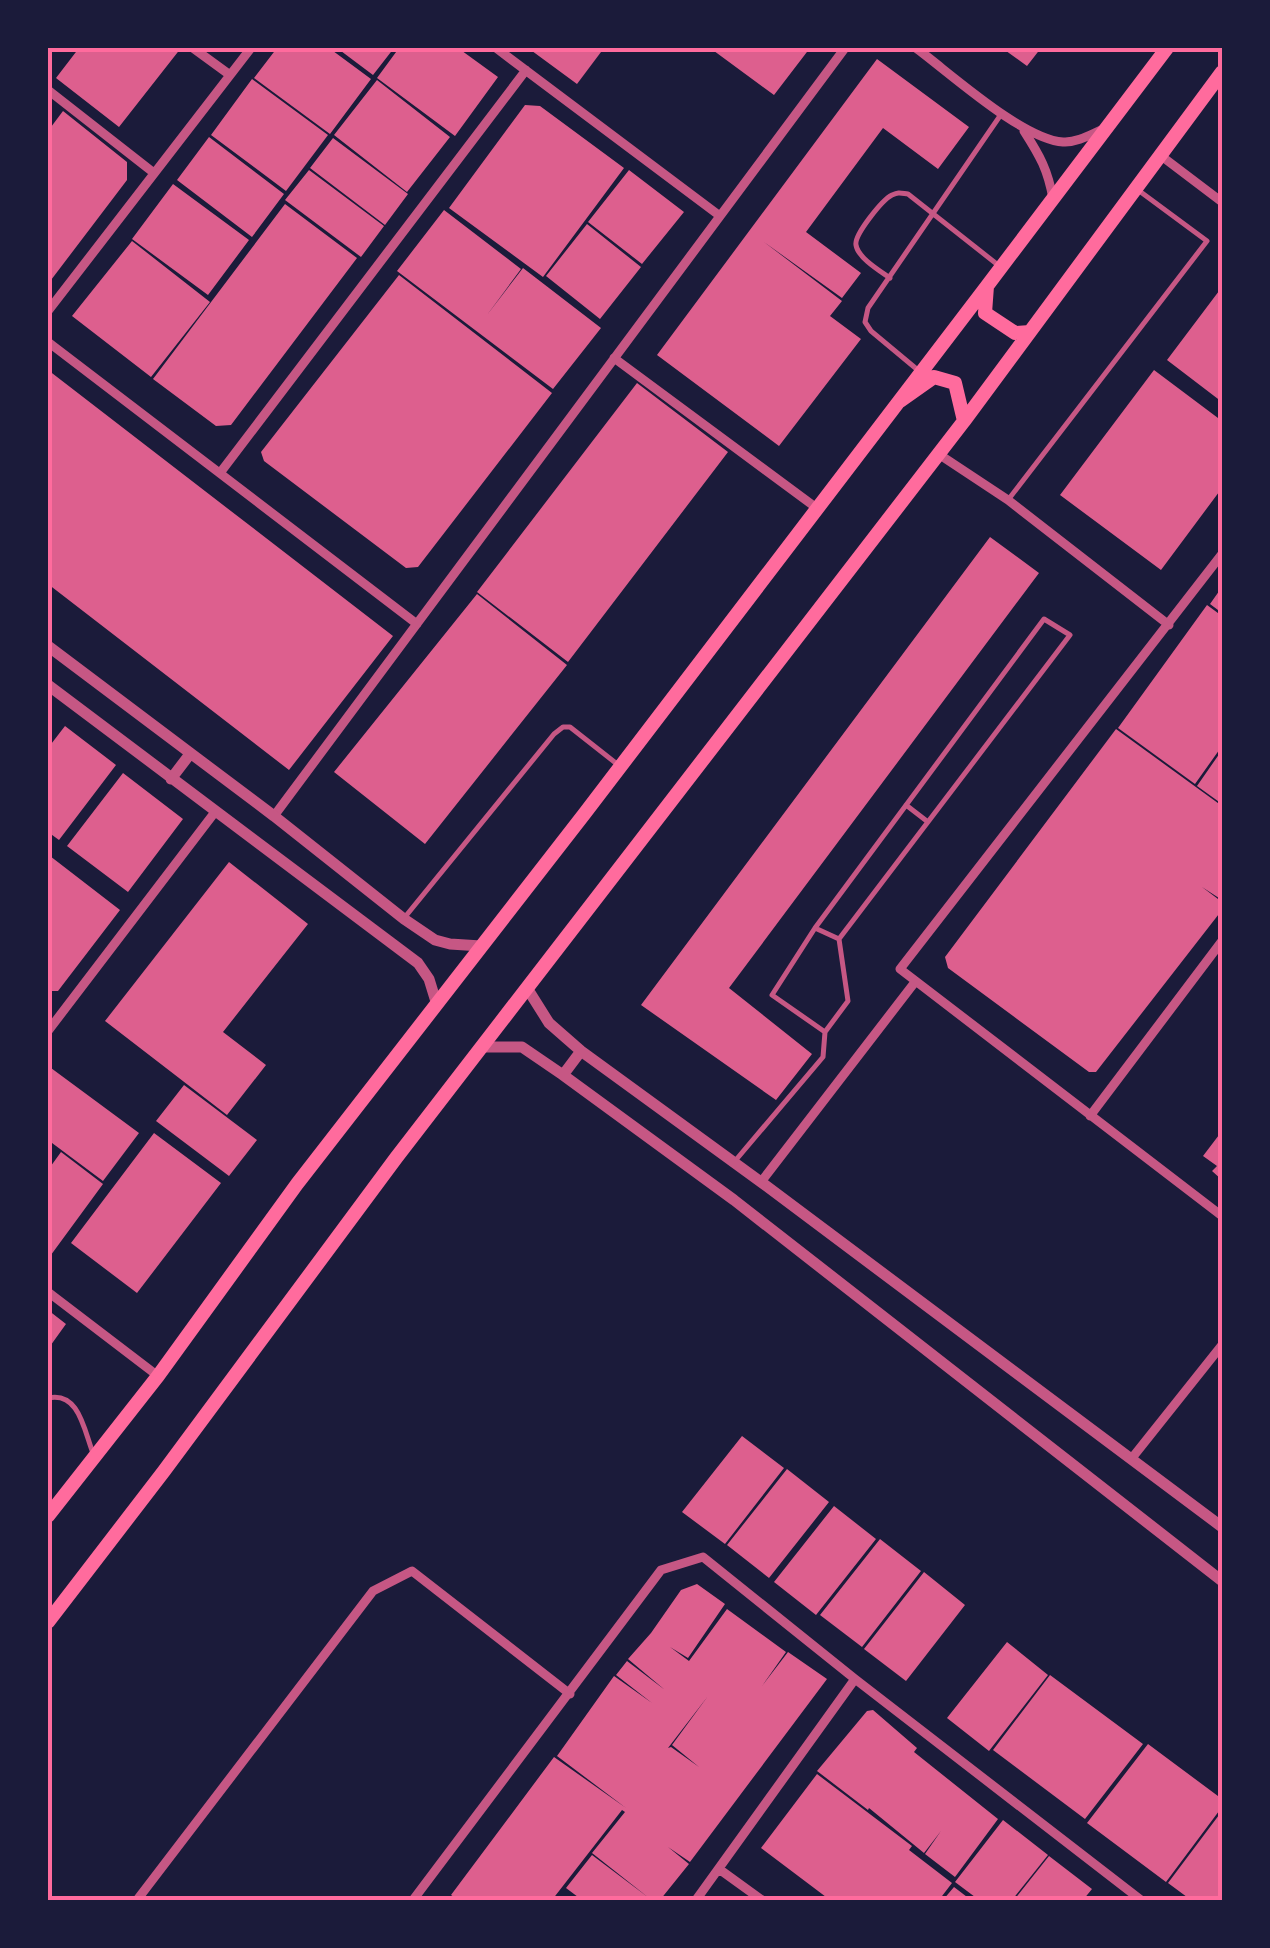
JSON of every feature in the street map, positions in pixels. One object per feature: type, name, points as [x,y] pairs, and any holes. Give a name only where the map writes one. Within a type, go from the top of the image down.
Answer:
[{"type":"main road","points":[[48,1516],[158,1376],[297,1184],[818,509],[1167,48]]},
{"type":"main road","points":[[48,1622],[527,988],[940,455],[1222,72]]},
{"type":"main road","points":[[987,286],[986,313],[1015,333],[1030,332]]},
{"type":"main road","points":[[900,401],[934,377],[956,383],[964,421]]},
{"type":"street","points":[[193,48],[230,75]]},
{"type":"street","points":[[48,311],[251,48]]},
{"type":"street","points":[[496,48],[720,216]]},
{"type":"street","points":[[274,816],[845,48]]},
{"type":"street","points":[[916,48],[1023,129],[1065,142],[1106,128]]},
{"type":"street","points":[[220,474],[526,70]]},
{"type":"street","points":[[48,90],[154,173]]},
{"type":"street","points":[[1023,129],[1043,160],[1053,200]]},
{"type":"street","points":[[1160,156],[1222,202]]},
{"type":"street","points":[[48,342],[417,624]]},
{"type":"street","points":[[614,358],[818,509]]},
{"type":"street","points":[[940,455],[1008,500],[1169,625]]},
{"type":"street","points":[[1222,554],[900,970],[1222,1216]]},
{"type":"street","points":[[48,646],[404,919],[435,940],[481,946]]},
{"type":"street","points":[[48,685],[418,963],[429,979],[437,1005]]},
{"type":"street","points":[[171,778],[190,754]]},
{"type":"street","points":[[50,1023],[215,812]]},
{"type":"street","points":[[376,931],[388,936],[395,933],[399,922],[392,910]]},
{"type":"street","points":[[1090,1116],[1222,941]]},
{"type":"street","points":[[761,1182],[916,982]]},
{"type":"street","points":[[527,988],[549,1024],[582,1051],[1222,1527]]},
{"type":"street","points":[[482,1047],[522,1047],[564,1075],[734,1200],[1222,1581]]},
{"type":"street","points":[[564,1075],[582,1051]]},
{"type":"street","points":[[48,1292],[158,1376]]},
{"type":"street","points":[[1132,1458],[1222,1345]]},
{"type":"street","points":[[413,1900],[661,1570],[704,1557],[855,1680],[1142,1900]]},
{"type":"street","points":[[136,1900],[374,1591],[412,1571],[570,1694]]},
{"type":"street","points":[[696,1900],[855,1680]]},
{"type":"street","points":[[719,1869],[762,1900]]},
{"type":"lane","points":[[921,373],[871,331],[865,322],[868,308],[1002,114]]},
{"type":"lane","points":[[1008,500],[1207,241],[1136,188]]},
{"type":"lane","points":[[890,279],[859,253],[855,244],[858,234],[886,199],[896,193],[908,194],[1000,267]]},
{"type":"lane","points":[[734,1164],[822,1057],[825,1032],[848,1001],[839,939],[1070,635],[1044,618],[815,928],[772,995],[825,1032]]},
{"type":"lane","points":[[404,919],[562,727],[570,727],[620,766]]},
{"type":"lane","points":[[906,805],[928,822]]},
{"type":"lane","points":[[815,928],[839,939]]},
{"type":"lane","points":[[48,1398],[64,1397],[74,1404],[94,1455]]},
{"type":"building","points":[[79,48],[181,48],[119,127],[56,78]]},
{"type":"building","points":[[277,48],[329,48],[371,79],[330,134],[254,78]]},
{"type":"building","points":[[337,48],[394,48],[373,75]]},
{"type":"building","points":[[399,48],[458,48],[498,77],[455,136],[377,78]]},
{"type":"building","points":[[528,48],[604,48],[577,84]]},
{"type":"building","points":[[710,48],[810,48],[774,95]]},
{"type":"building","points":[[1002,48],[1041,48],[1027,66]]},
{"type":"building","points":[[877,59],[969,127],[938,169],[883,128],[806,232],[861,273],[842,298],[764,242],[842,301],[830,316],[861,339],[779,446],[657,355]]},
{"type":"building","points":[[252,79],[328,135],[286,191],[211,135]]},
{"type":"building","points":[[377,80],[450,137],[407,192],[334,135]]},
{"type":"building","points":[[525,105],[540,106],[624,168],[543,277],[449,208]]},
{"type":"building","points":[[63,111],[127,162],[127,180],[48,284],[48,131]]},
{"type":"building","points":[[209,137],[284,194],[252,237],[177,180]]},
{"type":"building","points":[[333,138],[408,194],[385,225],[310,168]]},
{"type":"building","points":[[309,170],[384,226],[361,257],[285,200]]},
{"type":"building","points":[[629,170],[684,212],[642,264],[588,222]]},
{"type":"building","points":[[173,184],[249,240],[208,295],[132,239]]},
{"type":"building","points":[[285,204],[357,258],[231,425],[216,426],[153,379]]},
{"type":"building","points":[[444,210],[521,269],[487,315],[523,268],[601,328],[553,389],[397,271]]},
{"type":"building","points":[[587,224],[641,267],[600,319],[546,276]]},
{"type":"building","points":[[132,241],[210,302],[151,377],[72,316]]},
{"type":"building","points":[[399,275],[552,393],[418,567],[406,568],[264,461],[261,452]]},
{"type":"building","points":[[1222,287],[1222,402],[1167,360]]},
{"type":"building","points":[[48,370],[393,636],[289,770],[48,584]]},
{"type":"building","points":[[1154,370],[1222,421],[1222,488],[1161,570],[1060,495]]},
{"type":"building","points":[[637,383],[728,452],[568,662],[477,592]]},
{"type":"building","points":[[990,537],[1039,573],[729,988],[812,1054],[776,1100],[641,1005]]},
{"type":"building","points":[[1222,587],[1222,613],[1210,604]]},
{"type":"building","points":[[477,594],[567,665],[425,844],[334,772]]},
{"type":"building","points":[[1207,605],[1222,616],[1222,746],[1195,784],[1118,728]]},
{"type":"building","points":[[65,726],[116,765],[59,840],[48,832],[48,748]]},
{"type":"building","points":[[1116,729],[1222,806],[1222,900],[1202,887],[1222,902],[1222,910],[1096,1072],[1089,1072],[948,968],[945,957]]},
{"type":"building","points":[[1222,750],[1222,804],[1197,786]]},
{"type":"building","points":[[123,773],[183,819],[128,892],[67,846]]},
{"type":"building","points":[[50,856],[120,910],[58,991],[48,991]]},
{"type":"building","points":[[229,862],[308,924],[223,1032],[266,1065],[227,1115],[105,1021]]},
{"type":"building","points":[[51,1068],[139,1133],[103,1181],[48,1140]]},
{"type":"building","points":[[184,1085],[257,1140],[229,1176],[156,1121]]},
{"type":"building","points":[[1222,1131],[1222,1180],[1212,1171],[1217,1166],[1203,1156]]},
{"type":"building","points":[[154,1133],[221,1183],[137,1293],[71,1243]]},
{"type":"building","points":[[61,1152],[103,1184],[48,1259],[48,1170]]},
{"type":"building","points":[[48,1310],[66,1324],[48,1349]]},
{"type":"building","points":[[742,1436],[784,1468],[725,1544],[682,1512]]},
{"type":"building","points":[[787,1469],[829,1502],[769,1578],[727,1545]]},
{"type":"building","points":[[834,1506],[876,1539],[816,1615],[774,1582]]},
{"type":"building","points":[[880,1539],[921,1571],[862,1647],[820,1615]]},
{"type":"building","points":[[924,1572],[965,1605],[906,1681],[864,1649]]},
{"type":"building","points":[[697,1584],[725,1604],[688,1658],[670,1647],[689,1661],[727,1609],[786,1652],[762,1686],[788,1652],[827,1679],[690,1862],[668,1847],[689,1864],[660,1900],[582,1900],[566,1888],[592,1855],[649,1898],[592,1853],[625,1812],[622,1810],[552,1900],[458,1900],[451,1895],[554,1757],[626,1808],[557,1756],[614,1676],[652,1703],[616,1675],[627,1661],[665,1690],[628,1659],[681,1590]],"holes":[[[708,1696],[672,1745],[699,1767],[668,1748]]]},
{"type":"building","points":[[1007,1642],[1048,1675],[989,1751],[947,1718]]},
{"type":"building","points":[[1050,1675],[1143,1744],[1085,1819],[993,1750]]},
{"type":"building","points":[[873,1710],[917,1748],[914,1752],[998,1819],[955,1877],[925,1854],[941,1831],[924,1853],[817,1771],[867,1711]]},
{"type":"building","points":[[1148,1744],[1222,1799],[1222,1807],[1166,1882],[1087,1823]]},
{"type":"building","points":[[817,1774],[912,1846],[909,1850],[952,1883],[939,1900],[830,1900],[761,1848]]},
{"type":"building","points":[[1222,1811],[1222,1900],[1191,1900],[1168,1883]]},
{"type":"building","points":[[1003,1820],[1048,1855],[1012,1900],[979,1900],[955,1882]]},
{"type":"building","points":[[1049,1856],[1092,1889],[1083,1900],[1014,1900]]},
{"type":"building","points":[[954,1887],[971,1900],[943,1900]]}]
